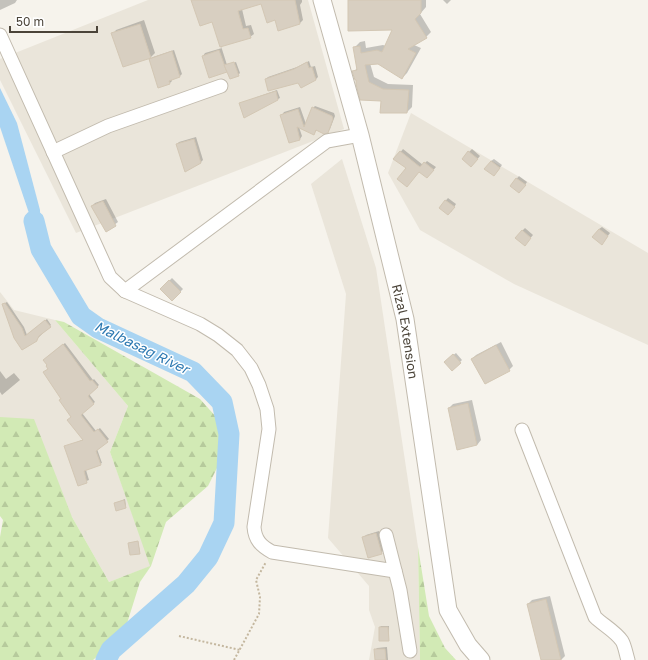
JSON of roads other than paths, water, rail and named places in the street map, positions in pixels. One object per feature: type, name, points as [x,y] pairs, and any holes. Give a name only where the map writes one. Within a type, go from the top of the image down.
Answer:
[{"type":"street","name":"Rizal Extension","points":[[322,0],[360,135],[405,318],[448,610],[468,645],[481,660]]},
{"type":"street","points":[[0,35],[110,277],[125,291],[200,324],[218,335],[237,350],[251,368],[259,385],[267,409],[269,429],[254,527],[254,536],[262,546],[272,552],[395,571]]},
{"type":"street","points":[[53,152],[108,126],[222,86]]},
{"type":"street","points":[[125,291],[327,141],[360,135]]},
{"type":"street","points":[[522,430],[595,617],[612,630],[622,641],[628,660]]},
{"type":"street","points":[[386,535],[400,590],[410,650]]},
{"type":"water","points":[[0,88],[17,123],[40,210],[41,249],[0,127]]},
{"type":"waterway","name":"Malbasag River","points":[[34,221],[41,249],[81,316],[98,328],[193,372],[222,402],[229,434],[224,523],[208,557],[186,584],[111,650],[106,660]]}]
